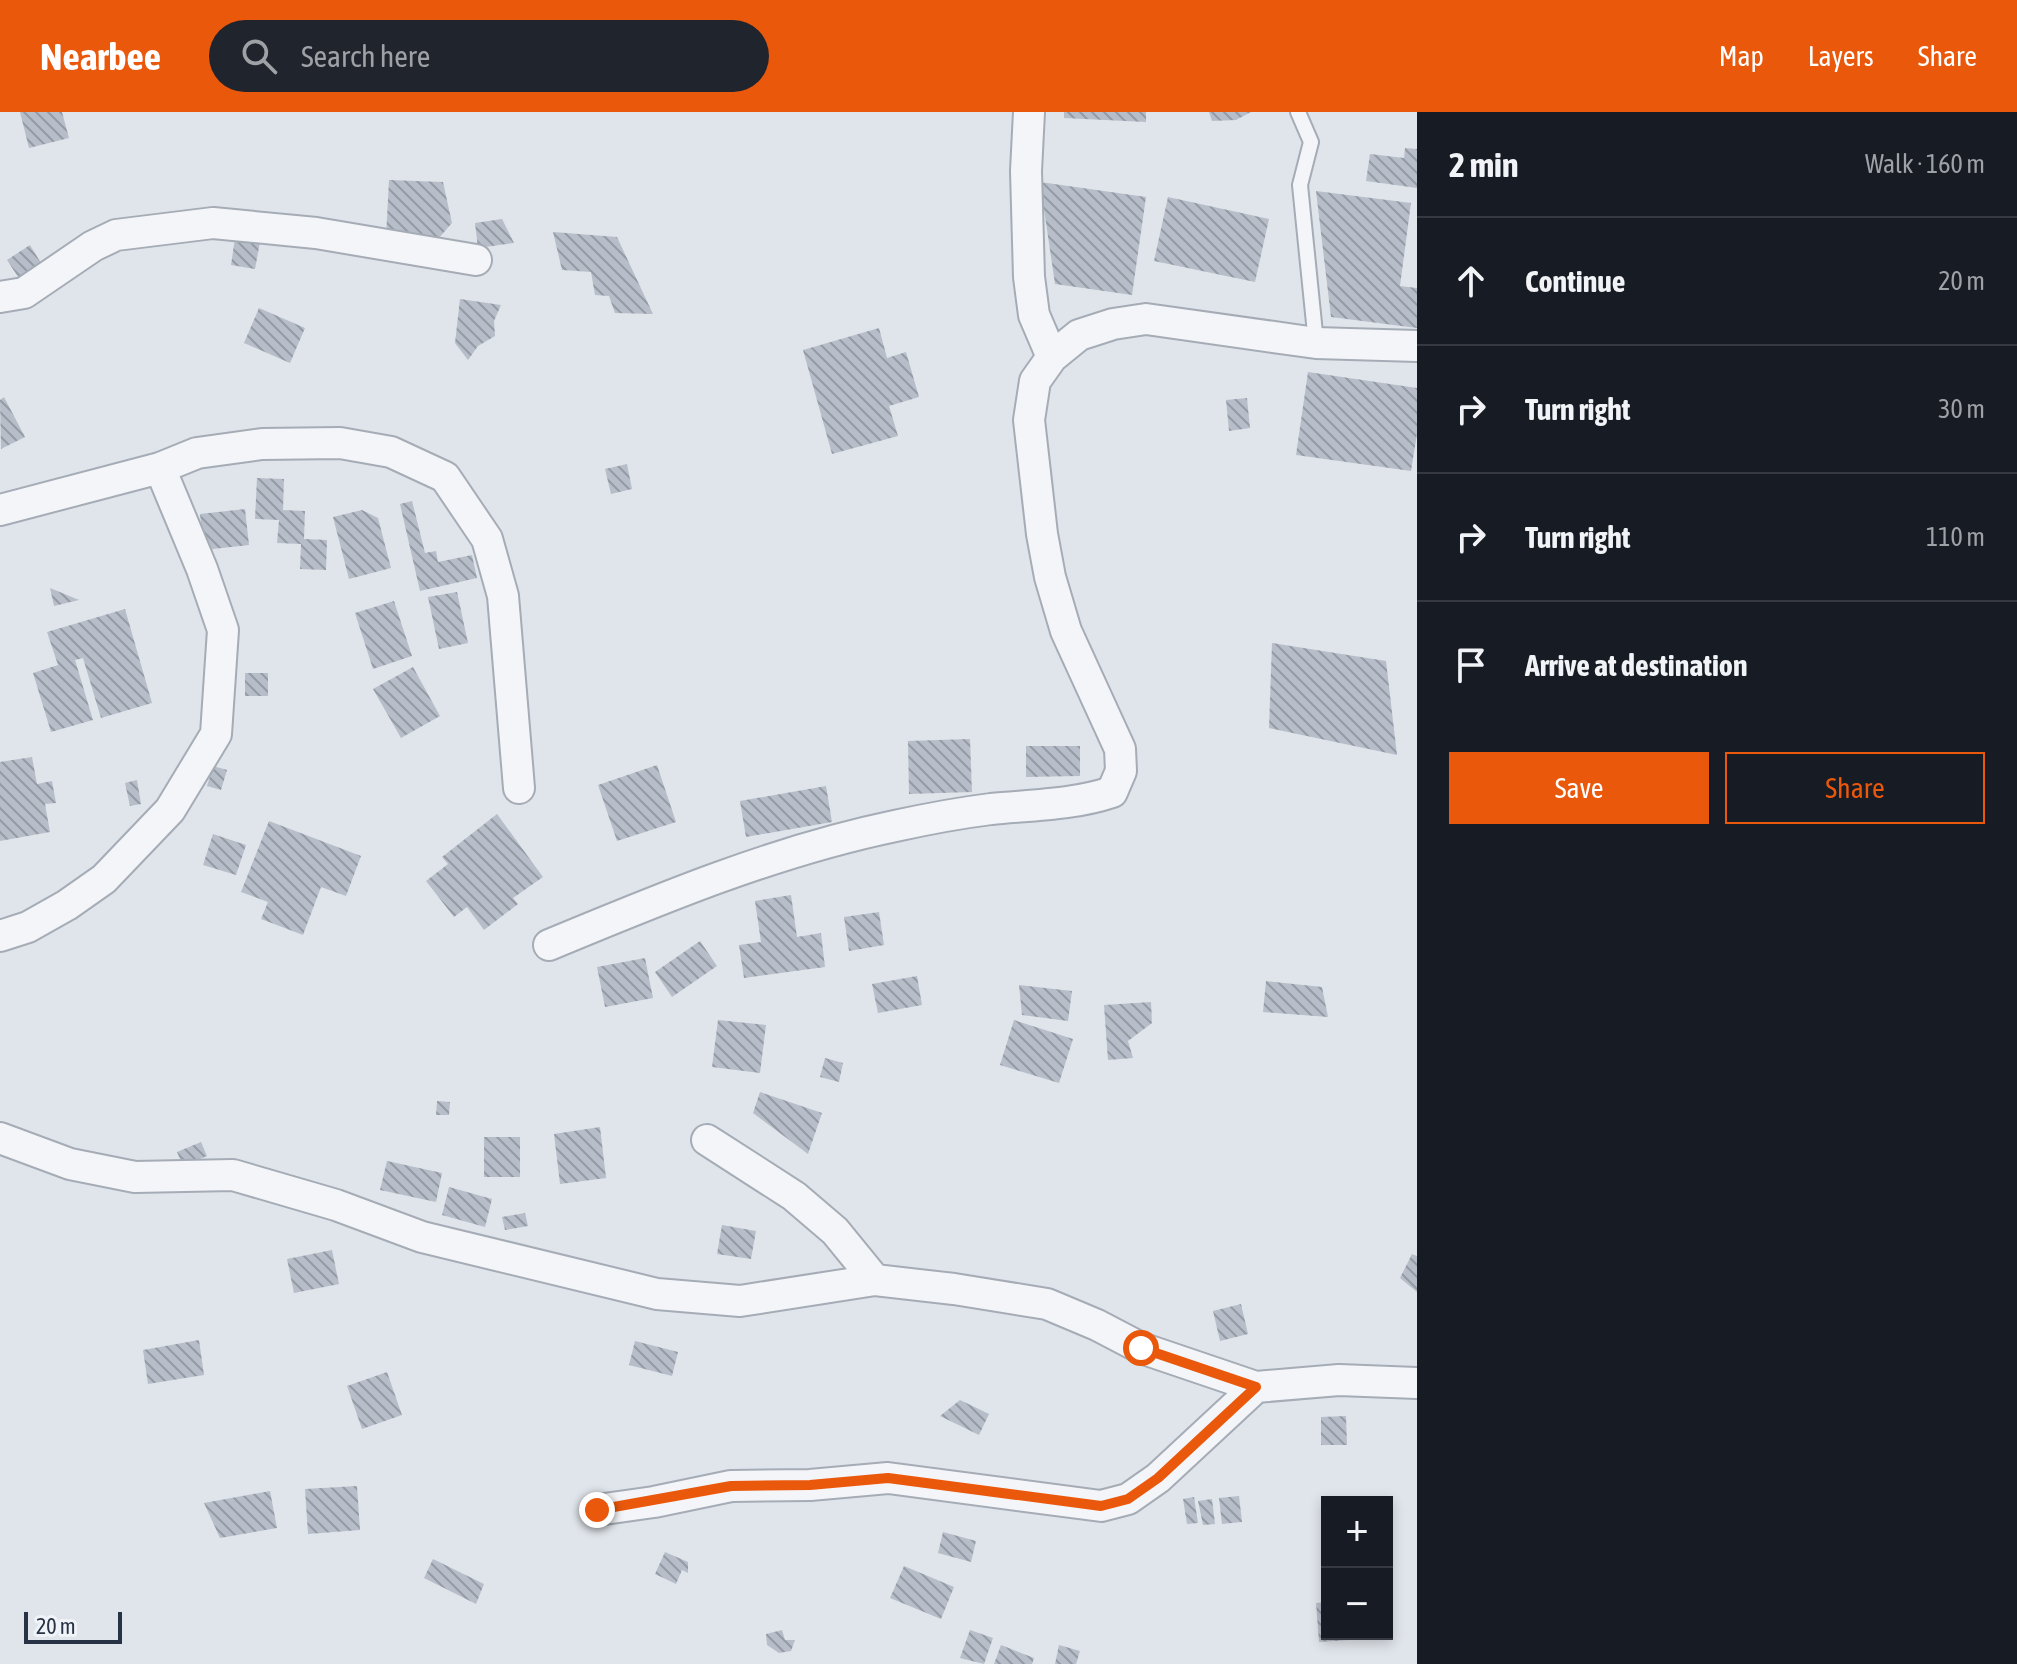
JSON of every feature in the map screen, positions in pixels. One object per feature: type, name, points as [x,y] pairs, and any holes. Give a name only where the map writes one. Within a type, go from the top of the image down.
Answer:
[{"type":"street","points":[[1029,112],[1026,171],[1029,277],[1034,315],[1052,357]]},
{"type":"street","points":[[0,297],[24,293],[93,246],[116,235],[213,223],[316,233],[476,260]]},
{"type":"street","points":[[549,945],[679,891],[792,853],[893,826],[987,810],[1087,801],[1112,792],[1121,771],[1120,749],[1066,631],[1050,577],[1029,420],[1035,381],[1052,357],[1079,335],[1113,324],[1146,319],[1316,343],[1417,346]]},
{"type":"street","points":[[0,510],[160,468],[197,453],[262,444],[340,443],[391,452],[445,477],[487,539],[503,596],[519,788]]},
{"type":"street","points":[[0,936],[28,927],[104,879],[170,810],[216,734],[223,630],[202,569],[160,468]]},
{"type":"street","points":[[0,1138],[70,1164],[135,1177],[233,1175],[336,1205],[422,1237],[657,1294],[740,1301],[875,1280],[954,1289],[1047,1304],[1141,1348],[1256,1387],[1339,1380],[1417,1383]]},
{"type":"street","points":[[707,1140],[794,1196],[835,1231],[875,1280]]},
{"type":"street","points":[[597,1510],[731,1486],[810,1485],[888,1478],[1101,1506],[1128,1499],[1158,1478],[1256,1387]]},
{"type":"lane","points":[[1298,112],[1311,142],[1300,185],[1316,343]]},
{"type":"building","points":[[20,112],[62,112],[69,138],[29,148]]},
{"type":"building","points":[[1064,112],[1146,112],[1146,122],[1064,118]]},
{"type":"building","points":[[1209,112],[1251,112],[1236,120],[1212,121]]},
{"type":"building","points":[[1405,148],[1417,149],[1417,188],[1366,181],[1370,154],[1404,158]]},
{"type":"building","points":[[389,180],[443,182],[452,223],[438,239],[386,237]]},
{"type":"building","points":[[1040,182],[1146,197],[1132,295],[1055,284]]},
{"type":"building","points":[[1316,191],[1411,203],[1400,286],[1417,288],[1417,328],[1331,317]]},
{"type":"building","points":[[1168,197],[1269,219],[1255,282],[1154,261]]},
{"type":"building","points":[[502,219],[514,243],[478,248],[475,223]]},
{"type":"building","points":[[553,232],[617,237],[653,314],[615,313],[609,296],[595,295],[591,272],[562,270]]},
{"type":"building","points":[[235,238],[260,242],[255,269],[231,265]]},
{"type":"building","points":[[30,245],[44,268],[22,283],[7,260]]},
{"type":"building","points":[[460,299],[501,305],[494,321],[495,336],[478,346],[468,360],[455,343]]},
{"type":"building","points":[[259,308],[305,328],[290,363],[244,343]]},
{"type":"building","points":[[879,328],[887,358],[906,352],[919,397],[889,406],[898,436],[832,454],[803,350]]},
{"type":"building","points":[[1308,372],[1417,388],[1417,434],[1411,471],[1296,455]]},
{"type":"building","points":[[4,397],[25,437],[1,449],[0,400]]},
{"type":"building","points":[[1247,398],[1250,428],[1229,431],[1226,400]]},
{"type":"building","points":[[627,464],[632,489],[611,494],[605,469]]},
{"type":"building","points":[[257,478],[284,479],[283,510],[305,511],[304,539],[327,540],[326,570],[300,569],[301,544],[277,543],[279,520],[255,519]]},
{"type":"building","points":[[412,501],[425,553],[436,551],[438,562],[472,555],[477,578],[420,591],[400,504]]},
{"type":"building","points":[[245,509],[249,545],[204,550],[200,514]]},
{"type":"building","points":[[362,510],[378,518],[391,568],[349,579],[333,517]]},
{"type":"building","points":[[50,588],[79,600],[54,606]]},
{"type":"building","points":[[457,592],[468,643],[439,649],[428,597]]},
{"type":"building","points":[[394,601],[412,656],[373,669],[355,613]]},
{"type":"building","points":[[125,609],[152,703],[101,718],[83,658],[75,660],[93,720],[51,732],[33,673],[58,665],[47,632]]},
{"type":"building","points":[[1272,643],[1386,661],[1397,755],[1269,728]]},
{"type":"building","points":[[413,667],[440,716],[401,738],[373,689]]},
{"type":"building","points":[[245,673],[268,673],[268,696],[245,696]]},
{"type":"building","points":[[970,739],[972,792],[909,794],[908,741]]},
{"type":"building","points":[[1026,746],[1080,746],[1080,776],[1026,777]]},
{"type":"building","points":[[32,757],[37,784],[52,781],[56,803],[45,804],[50,832],[0,841],[0,762]]},
{"type":"building","points":[[657,765],[676,822],[617,841],[598,785]]},
{"type":"building","points":[[213,766],[227,770],[221,790],[207,786]]},
{"type":"building","points":[[137,780],[141,804],[130,806],[125,783]]},
{"type":"building","points":[[826,786],[832,822],[746,837],[740,801]]},
{"type":"building","points":[[497,814],[543,877],[513,898],[518,904],[484,930],[467,907],[454,917],[426,881],[448,864],[442,857]]},
{"type":"building","points":[[269,821],[361,856],[346,896],[321,887],[303,935],[261,919],[268,902],[241,892]]},
{"type":"building","points":[[213,834],[246,845],[236,875],[203,865]]},
{"type":"building","points":[[791,895],[797,937],[821,933],[825,967],[744,978],[739,945],[761,942],[755,901]]},
{"type":"building","points":[[879,912],[884,945],[849,951],[844,917]]},
{"type":"building","points":[[700,941],[717,966],[672,997],[655,972]]},
{"type":"building","points":[[645,958],[653,998],[605,1007],[597,967]]},
{"type":"building","points":[[917,976],[922,1005],[878,1013],[872,984]]},
{"type":"building","points":[[1266,981],[1322,987],[1328,1017],[1263,1012]]},
{"type":"building","points":[[1019,985],[1072,991],[1068,1021],[1022,1015]]},
{"type":"building","points":[[1151,1002],[1152,1023],[1128,1041],[1133,1058],[1108,1060],[1104,1005]]},
{"type":"building","points":[[718,1020],[766,1025],[760,1073],[712,1067]]},
{"type":"building","points":[[1014,1020],[1073,1039],[1059,1083],[1000,1065]]},
{"type":"building","points":[[825,1058],[843,1063],[839,1082],[820,1077]]},
{"type":"building","points":[[760,1092],[822,1113],[808,1154],[753,1113]]},
{"type":"building","points":[[437,1101],[450,1102],[449,1115],[436,1115]]},
{"type":"building","points":[[600,1127],[606,1178],[560,1184],[554,1134]]},
{"type":"building","points":[[484,1137],[520,1137],[520,1177],[484,1177]]},
{"type":"building","points":[[201,1142],[207,1156],[183,1166],[177,1152]]},
{"type":"building","points":[[387,1161],[442,1173],[436,1202],[380,1190]]},
{"type":"building","points":[[449,1187],[492,1199],[485,1227],[442,1215]]},
{"type":"building","points":[[525,1213],[528,1226],[505,1230],[502,1217]]},
{"type":"building","points":[[722,1225],[756,1231],[751,1259],[717,1254]]},
{"type":"building","points":[[332,1250],[339,1284],[294,1293],[287,1259]]},
{"type":"building","points":[[1412,1254],[1417,1256],[1417,1292],[1400,1278]]},
{"type":"building","points":[[1241,1304],[1248,1334],[1220,1341],[1213,1311]]},
{"type":"building","points":[[199,1340],[204,1375],[148,1384],[143,1350]]},
{"type":"building","points":[[635,1341],[678,1352],[672,1376],[629,1365]]},
{"type":"building","points":[[387,1372],[402,1415],[362,1429],[347,1386]]},
{"type":"building","points":[[960,1400],[989,1414],[979,1435],[940,1416]]},
{"type":"building","points":[[1346,1416],[1347,1445],[1321,1445],[1321,1417]]},
{"type":"building","points":[[357,1486],[360,1530],[308,1534],[305,1489]]},
{"type":"building","points":[[270,1491],[277,1528],[220,1538],[204,1503]]},
{"type":"building","points":[[1239,1496],[1242,1522],[1222,1524],[1219,1498]]},
{"type":"building","points":[[1194,1497],[1198,1523],[1187,1524],[1183,1499]]},
{"type":"building","points":[[1212,1499],[1215,1524],[1203,1525],[1198,1501]]},
{"type":"building","points":[[943,1532],[976,1541],[971,1562],[938,1553]]},
{"type":"building","points":[[665,1552],[688,1562],[688,1573],[682,1570],[676,1584],[655,1574]]},
{"type":"building","points":[[433,1559],[484,1584],[476,1604],[424,1578]]},
{"type":"building","points":[[904,1566],[954,1587],[941,1619],[890,1598]]},
{"type":"building","points":[[1316,1603],[1321,1603],[1321,1640],[1348,1640],[1319,1642]]},
{"type":"building","points":[[782,1630],[785,1640],[795,1640],[791,1651],[779,1653],[767,1645],[766,1634]]},
{"type":"building","points":[[970,1630],[993,1638],[984,1664],[960,1658]]},
{"type":"building","points":[[1001,1645],[1034,1658],[1032,1664],[994,1664]]},
{"type":"building","points":[[1059,1645],[1080,1651],[1076,1664],[1055,1664]]},
{"type":"route","points":[[597,1510],[731,1486],[810,1485],[888,1478],[1101,1506],[1128,1499],[1158,1478],[1256,1387],[1141,1348]]}]
